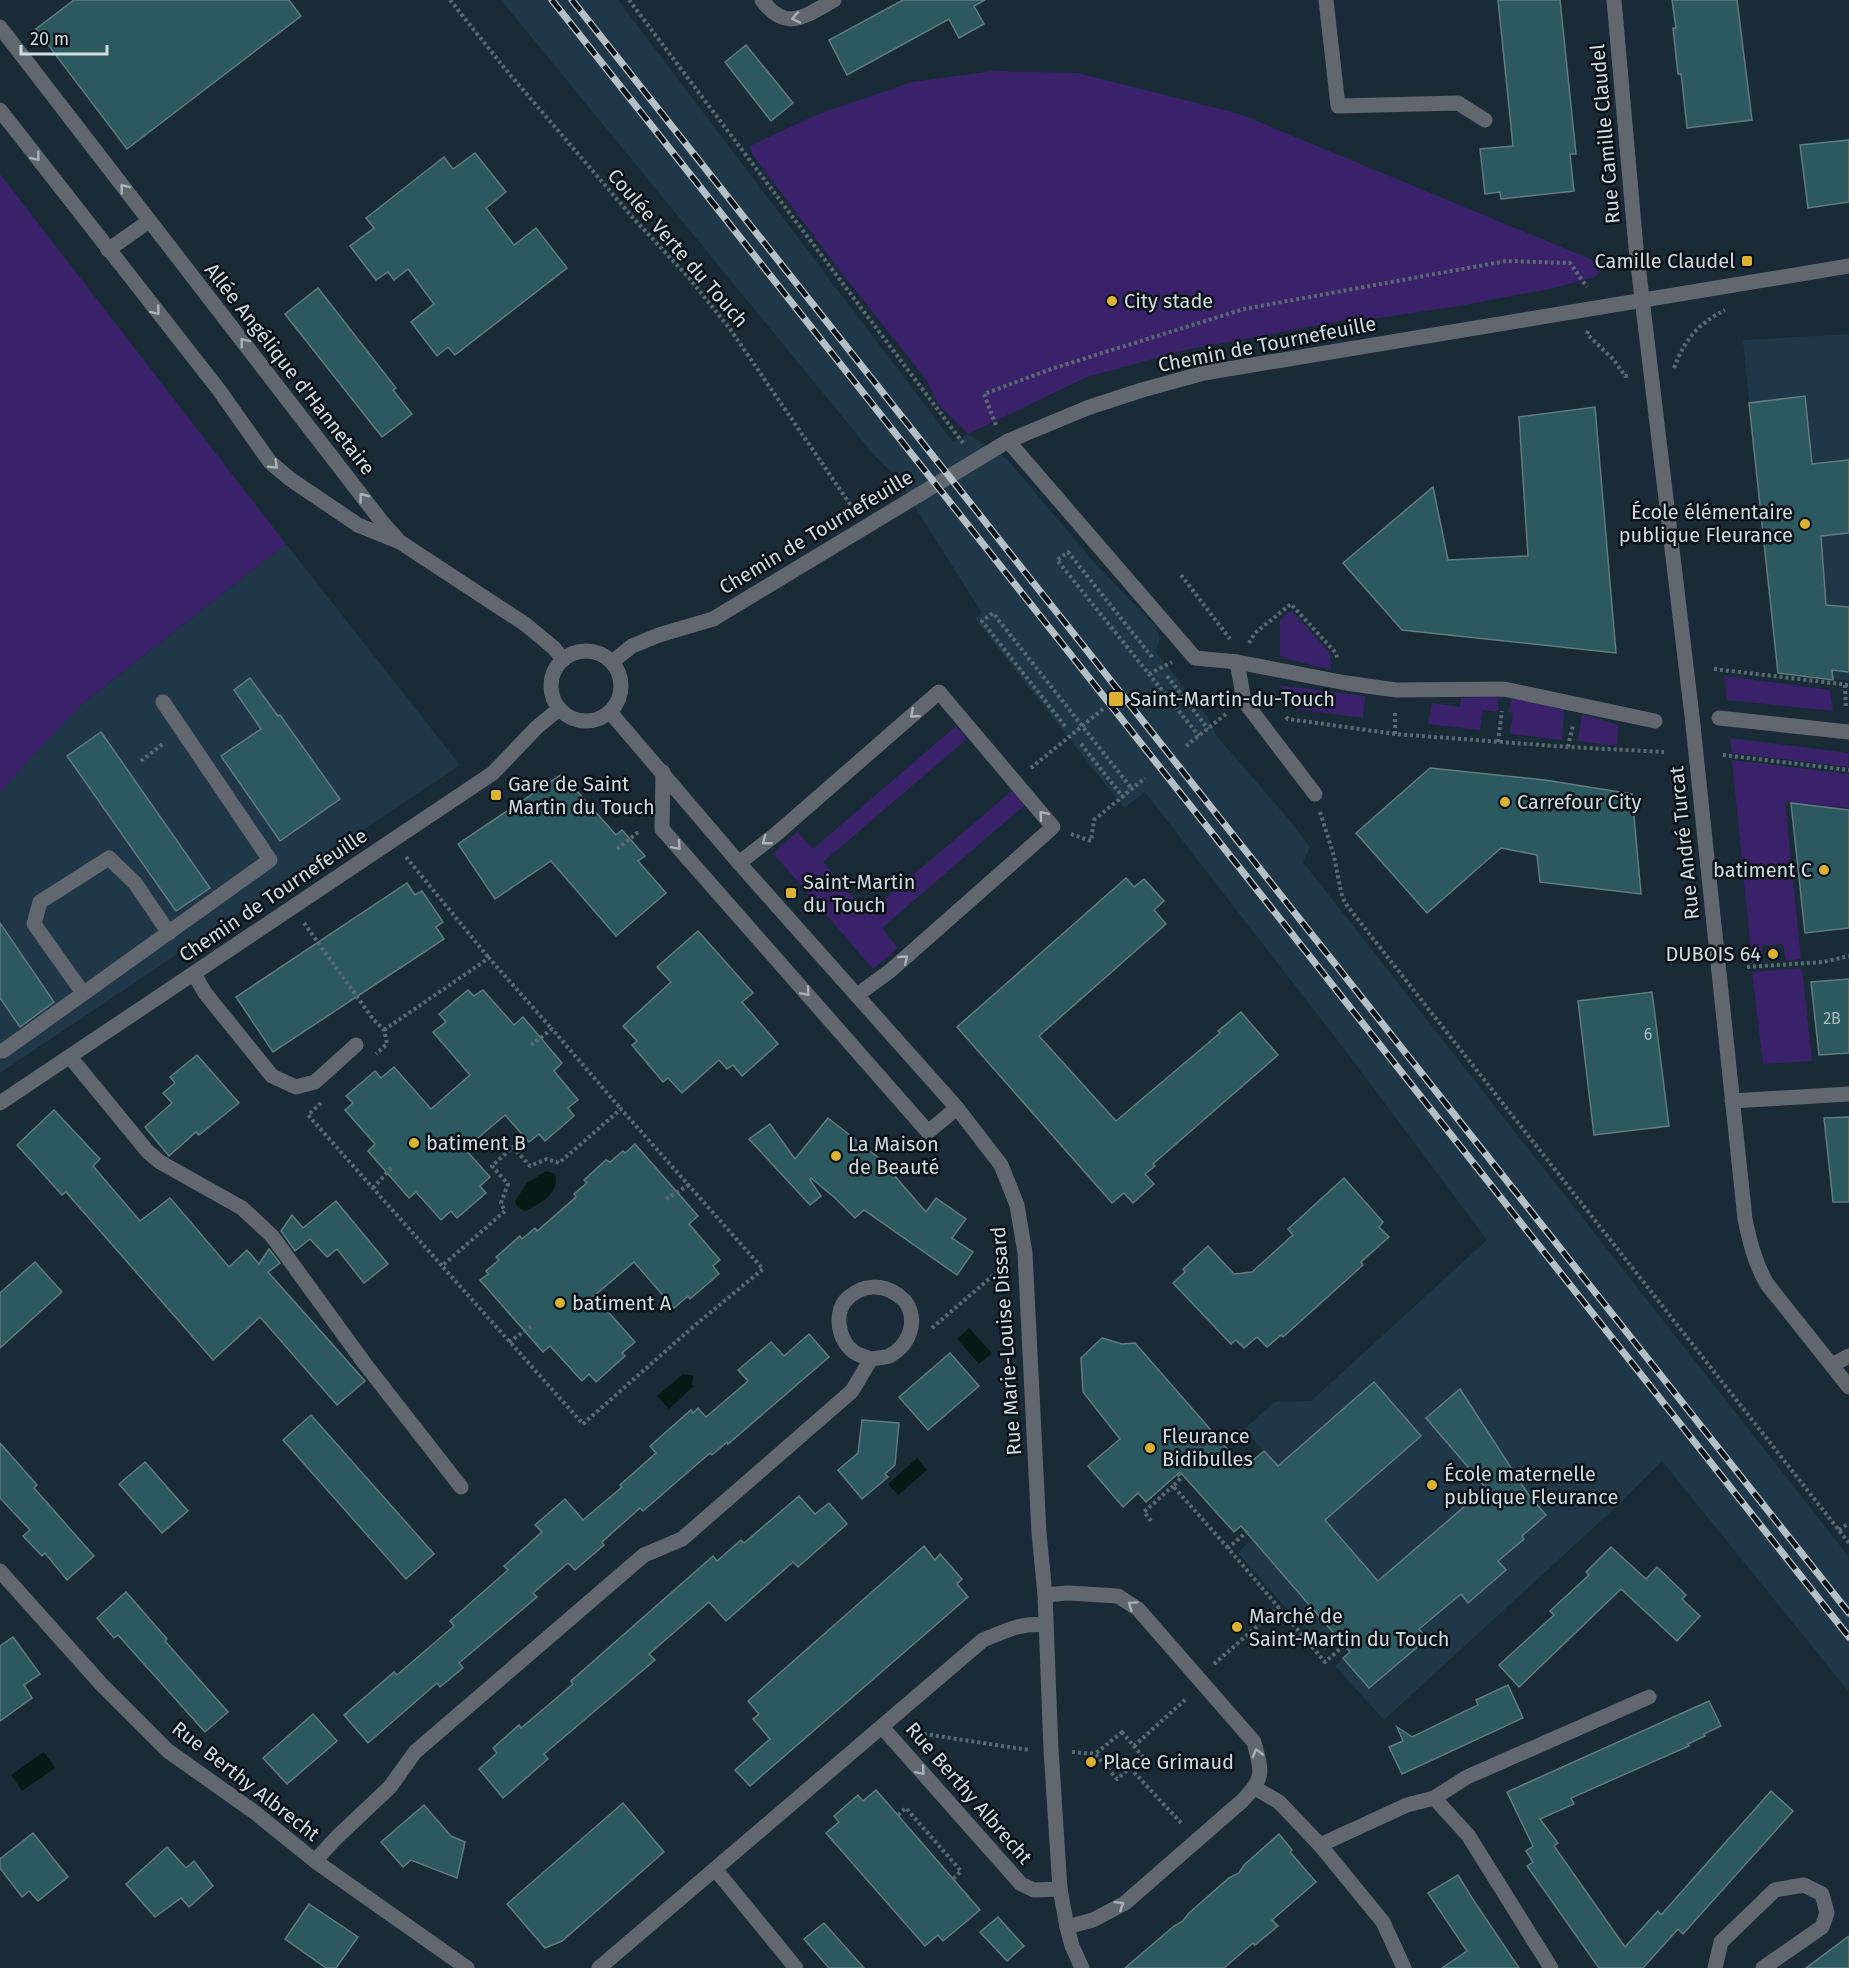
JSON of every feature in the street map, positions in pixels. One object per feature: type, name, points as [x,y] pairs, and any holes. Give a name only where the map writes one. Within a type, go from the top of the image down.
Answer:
[{"type":"street","points":[[762,0],[771,13],[785,20],[806,16],[834,0]]},
{"type":"street","points":[[1326,0],[1338,106],[1458,103],[1485,120]]},
{"type":"street","name":"Rue Camille Claudel","points":[[1614,0],[1636,248],[1643,300]]},
{"type":"street","name":"Allée Angélique d'Hannetaire","points":[[0,27],[382,522],[400,542]]},
{"type":"street","name":"Allée Angélique d'Hannetaire","points":[[0,111],[219,390],[270,462],[290,479],[358,525],[400,542],[525,624],[554,648],[563,660]]},
{"type":"street","points":[[108,250],[149,221]]},
{"type":"street","name":"Chemin de Tournefeuille","points":[[612,662],[632,646],[658,635],[713,619],[1008,441],[1087,408],[1142,390],[1204,373],[1849,266]]},
{"type":"street","name":"Rue André Turcat","points":[[1643,300],[1692,716],[1745,1219],[1757,1265],[1767,1284],[1849,1387]]},
{"type":"street","points":[[1008,441],[1195,658],[1237,662],[1396,690],[1504,690],[1655,721]]},
{"type":"street","points":[[588,651],[601,654],[612,662],[619,674],[621,687],[618,700],[610,712],[598,719],[584,722],[570,718],[559,709],[551,684],[555,671],[563,660],[574,653],[588,651]]},
{"type":"street","points":[[1237,662],[1244,701],[1315,794]]},
{"type":"street","points":[[739,863],[775,835],[939,692],[1053,827],[890,971],[857,995]]},
{"type":"street","points":[[0,1051],[270,860],[163,702]]},
{"type":"street","name":"Chemin de Tournefeuille","points":[[0,1103],[492,773],[537,727],[559,709]]},
{"type":"street","name":"Rue Marie-Louise Dissard","points":[[610,712],[739,863],[957,1108],[1001,1166],[1017,1205],[1024,1253],[1060,1889],[1072,1946],[1082,1968]]},
{"type":"street","points":[[1719,718],[1849,732]]},
{"type":"street","points":[[663,772],[662,829],[928,1132],[957,1108]]},
{"type":"street","points":[[84,993],[34,924],[40,902],[109,858],[135,883],[169,933]]},
{"type":"street","points":[[194,974],[205,993],[272,1076],[296,1087],[315,1082],[356,1045]]},
{"type":"street","points":[[70,1057],[148,1152],[160,1162],[242,1208],[272,1236],[365,1364],[461,1487]]},
{"type":"street","points":[[1732,1101],[1849,1094]]},
{"type":"street","points":[[869,1286],[888,1288],[905,1301],[912,1319],[909,1337],[902,1347],[887,1357],[871,1359],[852,1351],[839,1329],[839,1314],[847,1298],[869,1286]]},
{"type":"street","points":[[1832,1365],[1849,1356]]},
{"type":"street","points":[[315,1861],[390,1787],[415,1752],[644,1555],[682,1539],[852,1391],[871,1359]]},
{"type":"street","name":"Rue Berthy Albrecht","points":[[0,1571],[102,1685],[168,1751],[253,1811],[315,1861],[467,1968]]},
{"type":"street","points":[[1045,1595],[1068,1593],[1118,1596],[1138,1609],[1254,1742],[1262,1770],[1255,1788],[1125,1903],[1094,1920],[1067,1928]]},
{"type":"street","name":"Rue Berthy Albrecht","points":[[599,1968],[983,1640],[1021,1625],[1032,1623],[1046,1625]]},
{"type":"street","points":[[1320,1845],[1407,1805],[1434,1798],[1467,1777],[1649,1697]]},
{"type":"street","name":"Rue Berthy Albrecht","points":[[882,1727],[1021,1884],[1034,1890],[1060,1889]]},
{"type":"street","points":[[1255,1788],[1278,1802],[1320,1845],[1383,1922],[1404,1968]]},
{"type":"street","points":[[1434,1798],[1467,1835],[1551,1968]]},
{"type":"street","points":[[715,1869],[796,1968]]},
{"type":"street","points":[[1714,1968],[1721,1942],[1775,1890],[1804,1885],[1822,1894],[1827,1912],[1822,1927],[1763,1968]]},
{"type":"path","name":"Coulée Verte du Touch","points":[[450,0],[513,79],[634,219],[689,278],[730,329],[855,511],[864,529]]},
{"type":"path","points":[[629,0],[976,461]]},
{"type":"path","points":[[996,427],[984,394],[1054,368],[1245,309],[1506,261],[1570,263],[1587,284],[1587,334],[1614,360],[1625,376]]},
{"type":"path","points":[[1672,371],[1679,353],[1691,335],[1706,320],[1730,308]]},
{"type":"path","points":[[1152,657],[1068,552],[1058,560],[1199,736]]},
{"type":"path","points":[[1237,662],[1255,633],[1292,604],[1335,652],[1346,683]]},
{"type":"path","points":[[1065,726],[982,621],[993,613],[1132,789]]},
{"type":"path","points":[[1714,669],[1849,685]]},
{"type":"path","points":[[1167,676],[1208,729]]},
{"type":"path","points":[[1498,742],[1504,690]]},
{"type":"path","points":[[1030,769],[1103,709]]},
{"type":"path","points":[[1186,746],[1214,724]]},
{"type":"path","points":[[141,760],[182,730]]},
{"type":"path","points":[[1080,744],[1123,797]]},
{"type":"path","points":[[1723,755],[1849,770]]},
{"type":"path","points":[[1053,827],[1091,841],[1094,820],[1145,778]]},
{"type":"path","points":[[1315,794],[1346,903],[1849,1543]]},
{"type":"path","points":[[617,849],[637,833]]},
{"type":"path","points":[[326,1099],[308,1115],[583,1424],[694,1326],[763,1269],[489,958],[392,840]]},
{"type":"path","points":[[293,908],[384,1030],[387,1044],[370,1059]]},
{"type":"path","points":[[1747,967],[1823,962],[1849,956]]},
{"type":"path","points":[[384,1030],[489,958]]},
{"type":"path","points":[[531,1046],[552,1029]]},
{"type":"path","points":[[442,1266],[504,1211],[501,1203],[508,1184],[492,1166],[513,1147],[530,1166],[547,1159],[559,1162],[621,1108]]},
{"type":"path","points":[[373,1188],[393,1166]]},
{"type":"path","points":[[666,1199],[689,1185]]},
{"type":"path","points":[[909,1337],[927,1333],[997,1271],[1024,1253]]},
{"type":"path","points":[[509,1342],[533,1325]]},
{"type":"path","points":[[1151,1521],[1144,1512],[1181,1478],[1178,1474]]},
{"type":"path","points":[[1173,1486],[1325,1662],[1346,1644]]},
{"type":"path","points":[[1839,1530],[1849,1523]]},
{"type":"path","points":[[1228,1548],[1248,1531]]},
{"type":"path","points":[[898,1744],[916,1732],[1033,1750],[1095,1755],[1117,1779],[1143,1757],[1122,1731],[1095,1755]]},
{"type":"path","points":[[1130,1768],[1197,1840]]},
{"type":"path","points":[[898,1815],[906,1808],[961,1871],[953,1879]]},
{"type":"path","points":[[933,1839],[938,1835]]},
{"type":"shaded area","points":[[501,0],[618,0],[953,442],[968,434],[1006,458],[1093,561],[1157,628],[1160,638],[1156,652],[1207,716],[1216,735],[1310,847],[1303,862],[1849,1557],[1849,1692],[1662,1461],[1616,1507],[1384,1720],[1335,1666],[1352,1650],[1340,1637],[1324,1652],[1238,1553],[1253,1538],[1243,1525],[1234,1532],[1206,1501],[1264,1451],[1244,1429],[1275,1402],[1311,1401],[1487,1240],[1348,1054],[1145,792],[1124,808],[975,619],[982,613],[896,477],[873,454]]},
{"type":"shaded area","points":[[993,71],[1078,73],[1240,114],[1607,266],[1595,277],[1554,288],[1459,306],[1379,318],[1346,320],[1186,350],[1087,377],[968,434],[938,404],[926,379],[844,276],[752,154],[750,146],[816,115],[912,82]]},
{"type":"shaded area","points":[[0,174],[286,544],[80,706],[0,793]]},
{"type":"shaded area","name":"École élémentaire publique Fleurance","points":[[1849,334],[1849,681],[1777,673],[1743,340]]},
{"type":"shaded area","points":[[286,544],[460,765],[0,1073],[0,787],[80,706]]},
{"type":"shaded area","points":[[1291,610],[1330,653],[1331,670],[1280,657],[1280,620]]},
{"type":"shaded area","points":[[1725,676],[1830,690],[1833,711],[1727,700]]},
{"type":"shaded area","points":[[1279,685],[1365,696],[1363,718],[1297,709]]},
{"type":"shaded area","points":[[1498,697],[1498,712],[1483,710],[1480,730],[1428,724],[1432,703],[1460,707],[1461,698]]},
{"type":"shaded area","points":[[1513,697],[1564,710],[1562,740],[1510,734],[1513,713],[1508,712]]},
{"type":"shaded area","points":[[1582,714],[1618,725],[1617,746],[1578,741]]},
{"type":"shaded area","points":[[956,726],[967,739],[823,862],[867,914],[1013,790],[1025,805],[882,928],[898,948],[873,969],[773,853],[797,832],[813,849]]},
{"type":"shaded area","points":[[1730,738],[1849,753],[1849,767],[1732,753]]},
{"type":"shaded area","points":[[1732,760],[1849,774],[1849,808],[1785,802],[1801,959],[1786,961],[1783,944],[1762,946],[1762,962],[1752,962]]},
{"type":"shaded area","points":[[1802,968],[1812,1061],[1763,1064],[1752,972]]},
{"type":"shaded area","points":[[546,1171],[555,1174],[556,1181],[548,1197],[525,1211],[517,1207],[515,1201],[527,1183]]},
{"type":"shaded area","points":[[969,1328],[992,1353],[979,1364],[957,1339]]},
{"type":"shaded area","points":[[683,1374],[693,1376],[694,1386],[669,1409],[657,1396]]},
{"type":"shaded area","points":[[917,1458],[927,1470],[898,1495],[888,1484]]},
{"type":"shaded area","points":[[44,1752],[55,1768],[22,1791],[11,1775]]},
{"type":"building","points":[[74,0],[289,0],[301,16],[127,149],[36,29]]},
{"type":"building","points":[[903,0],[985,0],[974,6],[984,24],[959,38],[949,19],[847,75],[829,40]]},
{"type":"building","points":[[1498,0],[1560,0],[1576,154],[1570,154],[1574,191],[1501,199],[1500,192],[1485,194],[1480,149],[1513,146]]},
{"type":"building","points":[[1672,0],[1737,0],[1752,120],[1687,128],[1681,74],[1678,74]]},
{"type":"building","points":[[746,45],[793,103],[771,121],[725,62]]},
{"type":"building","points":[[1849,140],[1849,202],[1808,208],[1800,145]]},
{"type":"building","points":[[475,153],[506,192],[486,208],[514,245],[536,228],[567,268],[455,355],[448,347],[437,356],[411,322],[434,304],[408,269],[394,280],[388,272],[376,280],[350,246],[374,228],[366,218],[444,157],[453,169]]},
{"type":"building","points":[[318,288],[396,388],[393,390],[412,414],[382,437],[285,314]]},
{"type":"building","name":"École élémentaire publique Fleurance","points":[[1805,396],[1812,464],[1849,460],[1849,533],[1821,536],[1826,605],[1849,607],[1849,672],[1832,670],[1833,680],[1778,673],[1749,403]]},
{"type":"building","points":[[1595,407],[1616,653],[1402,630],[1343,563],[1433,487],[1448,560],[1528,556],[1519,417]]},
{"type":"building","points":[[250,678],[278,716],[280,715],[340,799],[280,841],[221,756],[261,729],[234,690]]},
{"type":"building","points":[[101,732],[210,888],[176,911],[67,756]]},
{"type":"building","points":[[1430,768],[1545,780],[1632,794],[1641,894],[1540,882],[1537,855],[1501,848],[1427,913],[1356,833]]},
{"type":"building","points":[[562,774],[616,835],[622,830],[645,856],[638,861],[666,893],[616,936],[551,861],[495,899],[458,844]]},
{"type":"building","name":"batiment C","points":[[1791,803],[1849,810],[1849,928],[1805,933]]},
{"type":"building","points":[[1126,878],[1134,887],[1144,879],[1164,901],[1154,910],[1166,924],[1039,1036],[1116,1121],[1220,1033],[1218,1031],[1241,1012],[1278,1055],[1153,1164],[1155,1166],[1145,1174],[1154,1184],[1133,1203],[1124,1193],[1112,1203],[957,1027]]},
{"type":"building","points":[[407,883],[415,895],[422,891],[443,922],[436,927],[444,939],[273,1052],[236,997]]},
{"type":"building","points":[[0,923],[54,1002],[20,1027],[0,998]]},
{"type":"building","points":[[698,931],[753,993],[742,1002],[778,1044],[742,1076],[733,1065],[727,1069],[719,1060],[682,1093],[668,1078],[663,1082],[632,1045],[637,1041],[623,1026],[671,982],[657,967]]},
{"type":"building","points":[[1849,979],[1849,1053],[1819,1055],[1811,982]]},
{"type":"building","points":[[468,990],[474,996],[483,990],[514,1025],[523,1017],[562,1063],[554,1071],[578,1100],[568,1108],[574,1116],[545,1141],[539,1134],[529,1142],[505,1115],[465,1149],[490,1177],[480,1186],[486,1193],[457,1218],[451,1211],[441,1220],[416,1192],[409,1198],[368,1151],[375,1144],[345,1110],[353,1103],[346,1096],[375,1071],[381,1078],[394,1067],[431,1109],[470,1075],[433,1032],[446,1022],[439,1014]]},
{"type":"building","points":[[1652,992],[1669,1126],[1594,1135],[1578,1001]]},
{"type":"building","points":[[197,1055],[239,1103],[199,1135],[196,1132],[169,1156],[145,1127],[172,1103],[163,1093],[175,1083],[170,1077]]},
{"type":"building","points":[[54,1110],[100,1159],[93,1166],[140,1221],[170,1198],[229,1267],[247,1250],[259,1264],[269,1249],[280,1263],[268,1272],[365,1381],[337,1405],[260,1317],[213,1360],[66,1192],[62,1195],[17,1145]]},
{"type":"building","points":[[1849,1117],[1849,1202],[1833,1202],[1824,1118]]},
{"type":"building","points":[[828,1118],[880,1159],[926,1212],[936,1198],[966,1219],[952,1238],[973,1252],[957,1275],[864,1210],[855,1218],[811,1178],[810,1180],[821,1196],[810,1205],[749,1139],[770,1124],[795,1159]]},
{"type":"building","points":[[635,1144],[698,1216],[689,1224],[720,1260],[713,1266],[719,1274],[690,1299],[688,1296],[674,1308],[634,1262],[594,1296],[635,1342],[622,1353],[625,1356],[596,1382],[589,1374],[582,1381],[550,1346],[543,1352],[480,1280],[488,1274],[486,1271],[499,1260],[496,1257],[520,1236],[522,1239],[535,1228],[537,1231],[576,1197],[574,1194],[587,1183],[584,1180],[606,1160],[610,1162]]},
{"type":"building","points":[[1344,1178],[1383,1222],[1379,1227],[1389,1237],[1361,1262],[1363,1265],[1283,1337],[1281,1335],[1267,1347],[1257,1337],[1244,1348],[1236,1340],[1231,1344],[1173,1283],[1185,1272],[1183,1269],[1208,1246],[1234,1274],[1252,1272],[1293,1235],[1288,1229]]},
{"type":"building","points":[[336,1201],[388,1264],[364,1283],[337,1249],[327,1257],[310,1239],[295,1251],[281,1231],[292,1215],[303,1228]]},
{"type":"building","points":[[35,1262],[62,1292],[0,1348],[0,1293]]},
{"type":"building","points":[[809,1334],[829,1357],[728,1444],[727,1442],[712,1455],[710,1453],[643,1511],[640,1508],[602,1542],[604,1545],[575,1570],[568,1563],[533,1593],[537,1597],[459,1663],[463,1668],[440,1687],[437,1683],[368,1743],[344,1715],[394,1672],[397,1675],[454,1626],[450,1621],[508,1570],[504,1566],[542,1532],[535,1525],[565,1499],[583,1520],[622,1487],[620,1485],[656,1453],[650,1446],[691,1410],[693,1413],[698,1408],[706,1417],[748,1381],[738,1370],[771,1342],[784,1356]]},
{"type":"building","points":[[1102,1338],[1122,1344],[1135,1343],[1244,1468],[1264,1451],[1278,1466],[1374,1382],[1421,1436],[1325,1520],[1378,1581],[1486,1488],[1426,1418],[1460,1389],[1530,1497],[1546,1515],[1522,1536],[1524,1539],[1498,1561],[1506,1570],[1468,1603],[1461,1594],[1419,1629],[1427,1639],[1369,1688],[1343,1658],[1350,1652],[1241,1526],[1234,1532],[1180,1472],[1146,1502],[1138,1493],[1123,1507],[1088,1466],[1120,1439],[1083,1392],[1081,1358]]},
{"type":"building","points":[[950,1353],[979,1386],[928,1430],[899,1397]]},
{"type":"building","points":[[311,1415],[434,1554],[406,1579],[283,1440]]},
{"type":"building","points":[[862,1420],[899,1423],[895,1465],[885,1474],[888,1477],[862,1499],[838,1470],[858,1453]]},
{"type":"building","points":[[0,1443],[37,1485],[34,1488],[94,1556],[67,1580],[45,1553],[42,1556],[23,1536],[30,1530],[0,1498]]},
{"type":"building","points":[[145,1462],[188,1511],[162,1533],[119,1484]]},
{"type":"building","points":[[799,1496],[815,1514],[829,1503],[847,1524],[798,1567],[793,1562],[726,1621],[709,1602],[649,1654],[655,1660],[544,1754],[548,1759],[503,1798],[479,1769],[497,1753],[493,1748],[519,1725],[521,1728],[573,1684],[571,1681],[713,1556],[717,1561],[741,1540],[744,1543]]},
{"type":"building","points":[[924,1546],[935,1560],[940,1554],[962,1579],[957,1584],[968,1597],[750,1786],[735,1770],[770,1739],[753,1719],[759,1714],[748,1701]]},
{"type":"building","points":[[1611,1547],[1646,1579],[1657,1567],[1686,1595],[1682,1599],[1700,1616],[1677,1641],[1621,1589],[1519,1687],[1499,1665],[1554,1615],[1550,1611],[1589,1575],[1586,1572]]},
{"type":"building","points":[[126,1592],[167,1639],[165,1641],[228,1712],[205,1732],[118,1635],[114,1638],[97,1618]]},
{"type":"building","points":[[13,1637],[40,1674],[24,1685],[32,1698],[0,1721],[0,1646]]},
{"type":"building","points":[[1508,1685],[1523,1718],[1402,1774],[1389,1747],[1403,1741],[1397,1727],[1412,1737],[1478,1705],[1476,1700]]},
{"type":"building","points":[[1709,1701],[1721,1726],[1688,1744],[1689,1746],[1571,1798],[1574,1804],[1540,1819],[1558,1843],[1554,1846],[1625,1947],[1658,1911],[1661,1915],[1771,1791],[1793,1811],[1683,1934],[1678,1929],[1643,1968],[1599,1968],[1527,1866],[1533,1862],[1526,1851],[1533,1846],[1507,1792]]},
{"type":"building","points":[[313,1714],[337,1741],[287,1784],[263,1758]]},
{"type":"building","points":[[876,1790],[980,1910],[943,1941],[938,1935],[925,1946],[826,1833],[839,1822],[834,1816],[858,1795],[863,1801]]},
{"type":"building","points":[[623,1803],[664,1852],[562,1941],[545,1948],[507,1904]]},
{"type":"building","points":[[424,1805],[451,1836],[465,1842],[457,1878],[411,1860],[403,1867],[381,1842]]},
{"type":"building","points":[[33,1833],[68,1877],[38,1901],[29,1891],[22,1897],[0,1868],[0,1859]]},
{"type":"building","points":[[1279,1834],[1292,1850],[1290,1852],[1316,1882],[1272,1920],[1278,1926],[1255,1945],[1253,1943],[1224,1968],[1125,1968],[1183,1921],[1229,1878],[1239,1873],[1244,1865]]},
{"type":"building","points":[[167,1847],[186,1868],[194,1861],[213,1886],[189,1907],[181,1898],[155,1917],[126,1884]]},
{"type":"building","points":[[1458,1875],[1519,1968],[1442,1968],[1467,1951],[1428,1893]]},
{"type":"building","points":[[309,1904],[358,1937],[336,1968],[326,1968],[285,1939]]},
{"type":"building","points":[[998,1917],[1024,1946],[1007,1961],[980,1932]]},
{"type":"building","points":[[824,1923],[864,1968],[829,1968],[804,1939]]},
{"type":"building","points":[[1849,1936],[1849,1968],[1806,1968]]},
{"type":"railway","points":[[552,0],[1849,1637]]},
{"type":"railway","points":[[572,0],[1849,1613]]},
{"type":"place","name":"Camille Claudel","points":[[1747,261]]},
{"type":"place","name":"City stade","points":[[1112,301]]},
{"type":"place","name":"École élémentaire publique Fleurance","points":[[1805,524]]},
{"type":"place","name":"Saint-Martin-du-Touch","points":[[1116,699]]},
{"type":"place","name":"Gare de Saint Martin du Touch","points":[[496,795]]},
{"type":"place","name":"Carrefour City","points":[[1505,802]]},
{"type":"place","name":"batiment C","points":[[1824,870]]},
{"type":"place","name":"Saint-Martin du Touch","points":[[791,893]]},
{"type":"place","name":"DUBOIS 64","points":[[1773,954]]},
{"type":"place","name":"batiment B","points":[[414,1143]]},
{"type":"place","name":"La Maison de Beauté","points":[[836,1156]]},
{"type":"place","name":"batiment A","points":[[560,1303]]},
{"type":"place","name":"Fleurance Bidibulles","points":[[1150,1448]]},
{"type":"place","name":"École maternelle publique Fleurance","points":[[1432,1485]]},
{"type":"place","name":"Marché de Saint-Martin du Touch","points":[[1237,1627]]},
{"type":"place","name":"Place Grimaud","points":[[1091,1762]]}]
